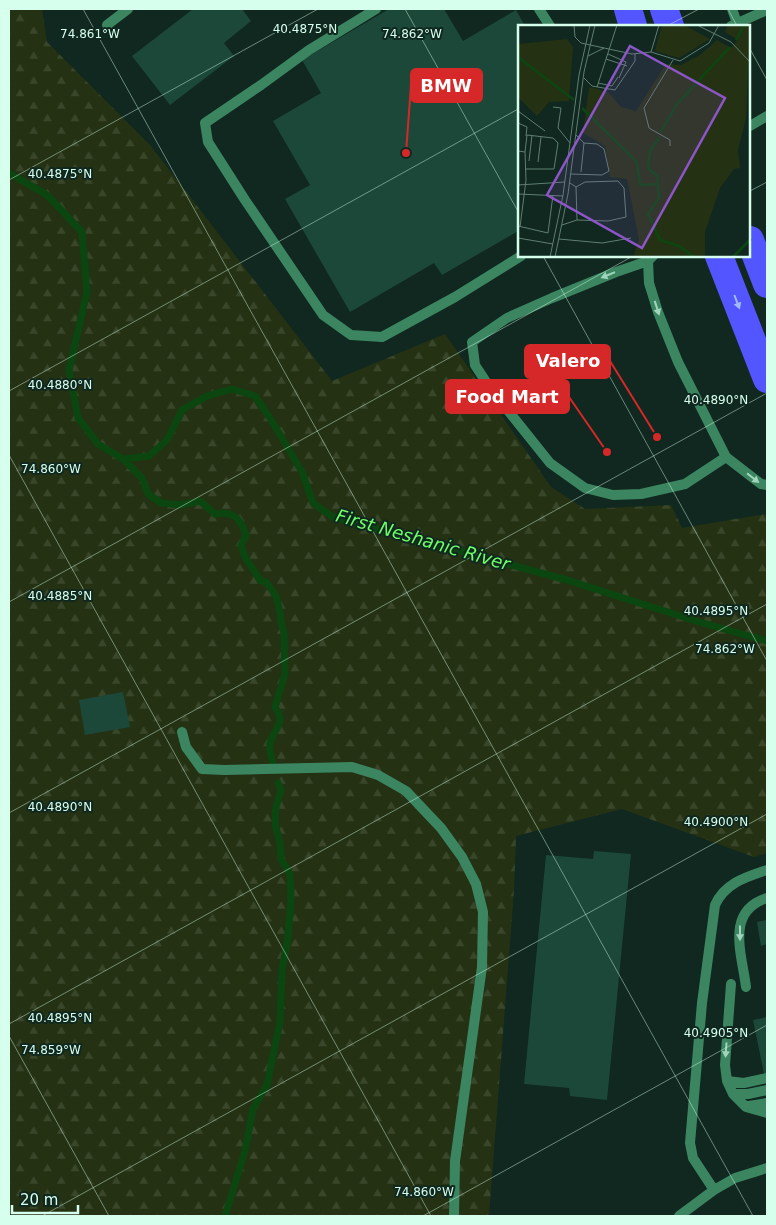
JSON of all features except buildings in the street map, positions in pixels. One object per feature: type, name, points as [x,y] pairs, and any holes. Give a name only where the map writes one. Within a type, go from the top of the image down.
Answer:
[{"type":"highway","points":[[628,9],[633,25]]},
{"type":"highway","points":[[664,9],[670,25]]},
{"type":"highway","points":[[751,243],[767,284]]},
{"type":"highway","points":[[720,258],[767,379]]},
{"type":"street","points":[[107,25],[128,9]]},
{"type":"street","points":[[376,9],[308,50],[260,86],[205,123],[208,142],[323,315],[351,335],[382,337],[455,297],[518,258]]},
{"type":"street","points":[[539,9],[549,25]]},
{"type":"street","points":[[732,9],[734,25],[767,10]]},
{"type":"street","points":[[751,125],[767,116]]},
{"type":"street","points":[[726,456],[685,484],[642,494],[613,495],[585,488],[550,463],[490,388],[475,365],[472,342],[507,318],[650,258],[649,283],[658,312],[678,362],[726,456],[761,484],[767,485]]},
{"type":"street","points":[[182,732],[186,747],[202,769],[352,767],[378,775],[406,791],[441,828],[462,857],[476,884],[483,912],[482,967],[455,1161],[454,1216]]},
{"type":"street","points":[[714,1190],[693,1158],[690,1143],[702,1003],[715,905],[719,897],[731,885],[741,879],[767,870]]},
{"type":"street","points":[[746,987],[739,929],[743,916],[750,907],[767,898]]},
{"type":"street","points":[[731,984],[725,1065],[727,1082],[733,1094],[746,1106],[767,1113]]},
{"type":"street","points":[[727,1082],[744,1083],[767,1078]]},
{"type":"street","points":[[733,1094],[748,1094],[767,1090]]},
{"type":"street","points":[[746,1106],[767,1103]]},
{"type":"street","points":[[679,1216],[714,1190],[735,1178],[767,1168]]},
{"type":"green space","points":[[9,9],[42,9],[47,42],[150,145],[332,381],[445,334],[551,487],[585,509],[671,505],[682,528],[765,514],[767,519],[767,853],[754,857],[622,809],[516,836],[514,890],[489,1216],[9,1216]]},
{"type":"waterway","name":"First Neshanic River","points":[[9,173],[47,195],[82,232],[87,292],[69,370],[78,418],[98,444],[123,459],[149,456],[167,440],[182,410],[207,396],[232,389],[255,396],[302,472],[313,503],[333,517],[567,580],[699,622],[767,641]]},
{"type":"waterway","points":[[123,459],[142,478],[148,494],[161,503],[181,505],[200,501],[215,514],[232,515],[241,524],[246,535],[241,546],[245,557],[260,580],[267,583],[276,596],[284,633],[285,674],[275,707],[280,721],[270,746],[273,764]]},
{"type":"waterway","points":[[225,1216],[245,1151],[253,1109],[267,1085],[280,1022],[282,970],[288,937],[291,901],[290,874],[281,859],[280,843],[275,824],[276,807],[281,790],[278,783]]},
{"type":"place","name":"BMW","points":[[406,153]]},
{"type":"place","name":"Valero","points":[[657,437]]},
{"type":"place","name":"Food Mart","points":[[607,452]]}]
